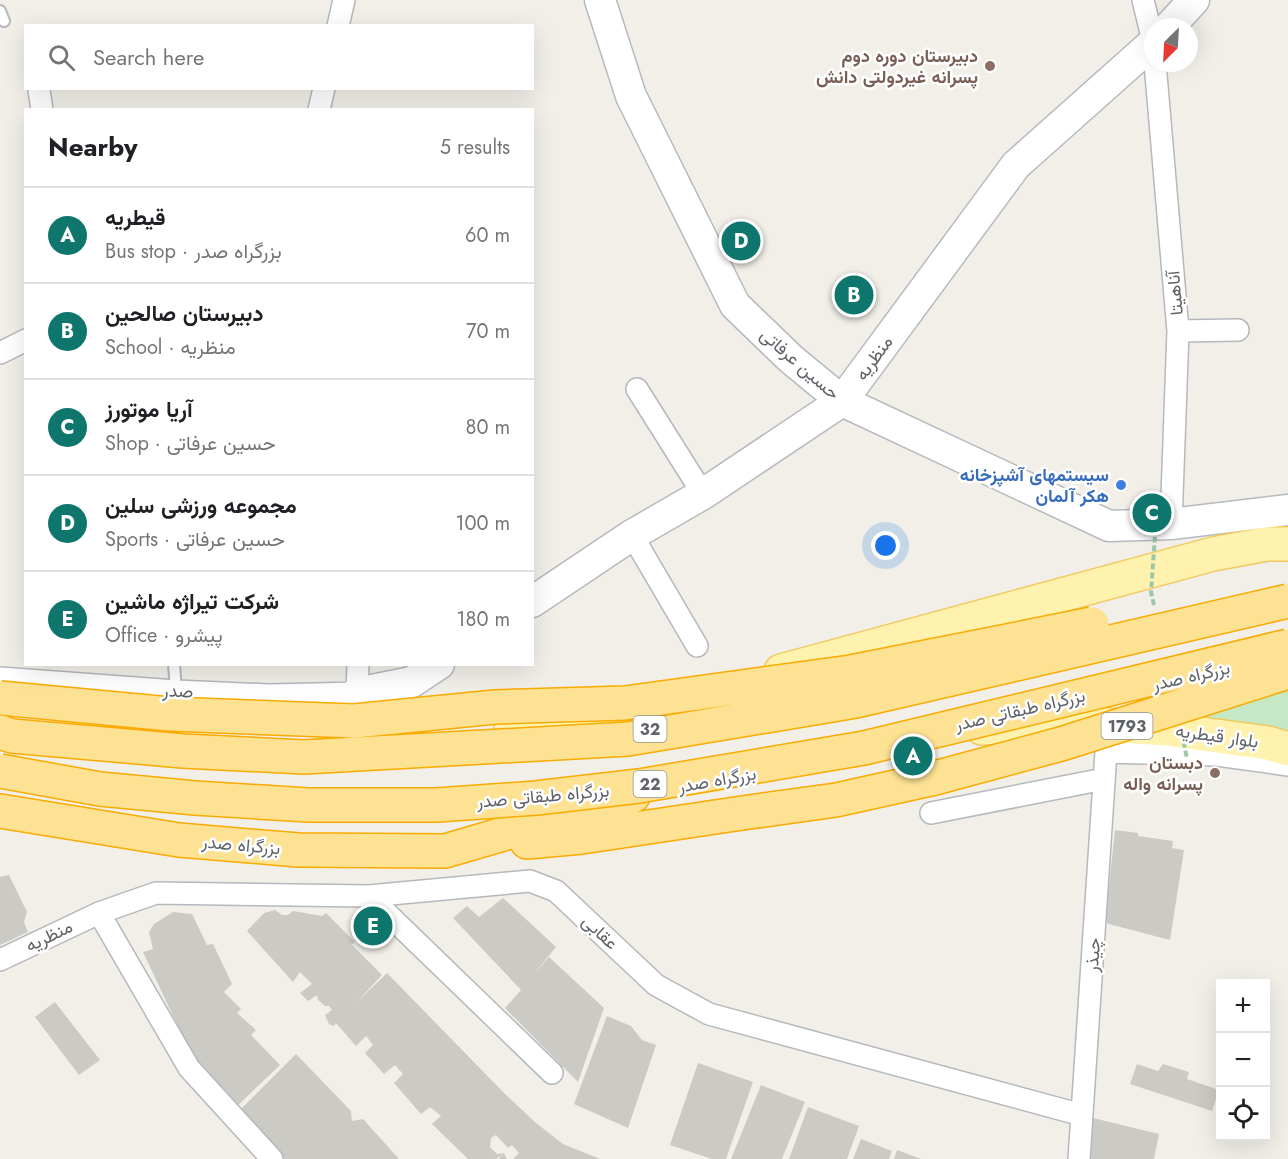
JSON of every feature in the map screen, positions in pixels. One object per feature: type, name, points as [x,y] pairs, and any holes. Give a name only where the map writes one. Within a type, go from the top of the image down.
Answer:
[{"type":"highway","name":"32","points":[[0,719],[184,746],[305,751],[627,733],[855,694],[1283,600]]},
{"type":"highway","points":[[0,698],[170,714],[354,721],[495,707],[625,703],[851,672],[1203,601],[1283,600]]},
{"type":"highway","points":[[0,732],[12,736],[183,752],[304,757],[628,739],[856,701],[1283,600]]},
{"type":"highway","name":"بزرگراه طبقاتی صدر","points":[[0,771],[100,789],[308,805],[437,805],[536,798],[639,786],[864,748],[1288,646]]},
{"type":"highway","name":"بزرگراه صدر","points":[[2,813],[179,840],[298,850],[445,850],[641,794],[865,754],[1288,653]]},
{"type":"highway","points":[[445,850],[582,837],[836,800],[931,779],[1061,744],[1288,672]]},
{"type":"main road","points":[[435,745],[598,720],[1213,555],[1267,544],[1288,544]]},
{"type":"main road","name":"بلوار قیطریه","points":[[965,729],[1076,723],[1099,724],[1176,730],[1268,743],[1288,749]]},
{"type":"street","points":[[338,24],[344,0]]},
{"type":"street","name":"حسین عرفاتی","points":[[600,0],[630,96],[735,305],[791,359],[842,401],[1109,526],[1170,524],[1288,510]]},
{"type":"street","points":[[1143,0],[1147,18]]},
{"type":"street","points":[[1177,18],[1194,0]]},
{"type":"street","name":"منظریه","points":[[534,601],[632,535],[703,494],[842,401],[1016,165],[1144,50]]},
{"type":"street","name":"آناهیتا","points":[[1156,72],[1178,331],[1170,524]]},
{"type":"street","points":[[319,108],[324,90]]},
{"type":"street","points":[[1178,331],[1238,330]]},
{"type":"street","points":[[0,353],[24,341]]},
{"type":"street","points":[[636,389],[703,494]]},
{"type":"street","points":[[632,535],[697,646]]},
{"type":"street","points":[[358,679],[412,682],[436,666]]},
{"type":"street","name":"صدر","points":[[0,678],[176,691],[269,695],[358,679]]},
{"type":"street","name":"چیذر","points":[[1079,1159],[1106,752],[1217,755],[1288,765]]},
{"type":"street","points":[[932,813],[1104,778]]},
{"type":"street","name":"عقابی","points":[[99,913],[156,893],[369,896],[530,881],[556,891],[656,985],[708,1014],[1082,1115]]},
{"type":"street","points":[[369,896],[552,1072]]},
{"type":"street","points":[[99,913],[189,1068],[272,1159]]},
{"type":"street","name":"منظریه","points":[[0,960],[99,913]]},
{"type":"lane","points":[[174,666],[176,691]]},
{"type":"green space","points":[[1288,687],[1288,737],[1186,717]]},
{"type":"building","points":[[1115,830],[1173,841],[1172,848],[1184,850],[1170,940],[1105,923]]},
{"type":"building","points":[[9,875],[27,912],[24,922],[28,932],[0,945],[0,877]]},
{"type":"building","points":[[503,898],[556,947],[533,975],[549,957],[604,1008],[578,1082],[505,1008],[521,990],[453,918],[467,906],[479,917]]},
{"type":"building","points":[[275,910],[282,915],[288,915],[293,911],[322,916],[326,913],[355,942],[352,945],[382,975],[355,1004],[387,973],[536,1123],[563,1144],[600,1159],[513,1159],[519,1153],[512,1145],[508,1148],[496,1135],[491,1138],[490,1147],[497,1154],[504,1153],[496,1159],[468,1159],[432,1124],[441,1116],[430,1107],[421,1114],[394,1083],[403,1074],[395,1065],[384,1074],[365,1053],[373,1045],[366,1036],[356,1046],[336,1023],[334,1026],[329,1024],[325,1015],[332,1010],[329,1006],[325,1006],[318,1000],[317,995],[308,1001],[300,993],[312,984],[300,972],[293,982],[247,931],[264,913]]},
{"type":"building","points":[[173,912],[192,914],[207,945],[213,944],[232,984],[224,992],[241,1009],[237,1013],[256,1030],[251,1035],[280,1065],[234,1109],[175,1040],[181,1033],[143,952],[153,949],[149,932],[154,924]]},
{"type":"building","points":[[55,1002],[100,1060],[79,1075],[35,1017]]},
{"type":"building","points":[[607,1016],[631,1026],[642,1040],[656,1045],[628,1128],[574,1104]]},
{"type":"building","points":[[296,1054],[351,1111],[352,1121],[363,1119],[399,1159],[280,1159],[241,1109]]},
{"type":"building","points":[[698,1063],[753,1082],[726,1159],[712,1159],[670,1145]]},
{"type":"building","points":[[1137,1064],[1158,1071],[1163,1064],[1189,1072],[1187,1079],[1216,1089],[1216,1099],[1212,1111],[1130,1084]]},
{"type":"building","points":[[761,1085],[805,1102],[782,1159],[731,1159]]},
{"type":"building","points":[[808,1107],[859,1126],[847,1159],[789,1159]]},
{"type":"building","points":[[1089,1117],[1159,1134],[1154,1159],[1087,1159]]},
{"type":"building","points":[[861,1139],[892,1151],[889,1159],[853,1159]]},
{"type":"building","points":[[897,1150],[921,1159],[894,1159]]},
{"type":"building","points":[[504,1153],[507,1159],[498,1159]]},
{"type":"place","name":"دبیرستان دوره دوم پسرانه غیردولتی دانش","points":[[990,66]]},
{"type":"place","name":"مجموعه ورزشی سلین","points":[[741,241]]},
{"type":"place","name":"دبیرستان صالحین","points":[[854,295]]},
{"type":"place","name":"سیستمهای آشپزخانه هکر آلمان","points":[[1121,485]]},
{"type":"place","name":"آریا موتورز","points":[[1152,513]]},
{"type":"place","name":"قیطریه","points":[[913,756]]},
{"type":"place","name":"دبستان پسرانه واله","points":[[1215,773]]},
{"type":"place","name":"شرکت تیراژه ماشین","points":[[373,926]]}]
